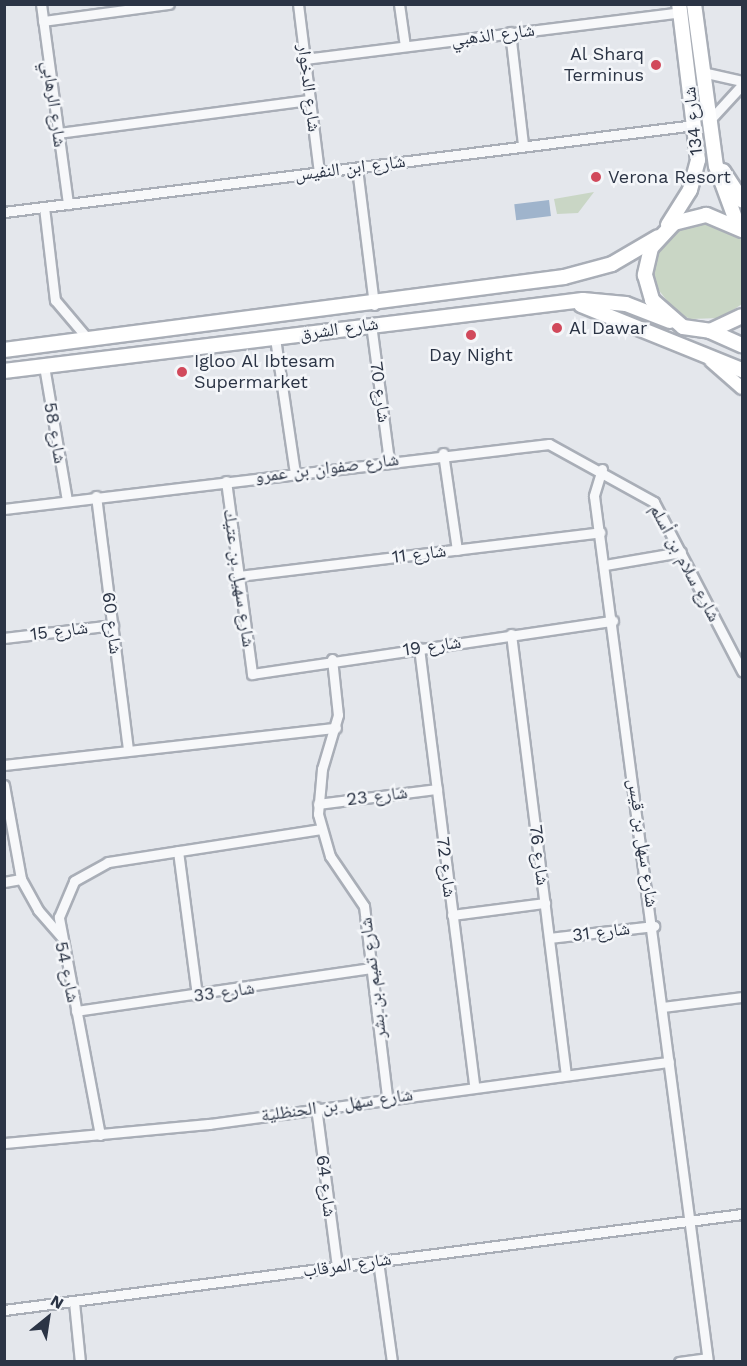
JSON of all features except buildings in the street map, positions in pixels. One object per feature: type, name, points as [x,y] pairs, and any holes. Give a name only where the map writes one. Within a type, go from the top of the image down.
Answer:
[{"type":"main road","name":"شارع 134","points":[[694,4],[713,150],[740,228]]},
{"type":"main road","name":"شارع 134","points":[[670,321],[652,300],[645,274],[662,233],[694,180],[695,125],[680,8]]},
{"type":"main road","points":[[713,150],[742,200]]},
{"type":"main road","name":"شارع الشرق","points":[[4,350],[374,305],[591,271],[695,216],[740,228]]},
{"type":"main road","name":"شارع الشرق","points":[[4,371],[558,302],[610,301],[670,321],[710,331],[742,345]]},
{"type":"main road","points":[[558,302],[606,312],[705,357],[742,370]]},
{"type":"main road","points":[[710,331],[742,316]]},
{"type":"main road","points":[[44,366],[73,354],[76,346],[69,341]]},
{"type":"main road","points":[[705,357],[742,388]]},
{"type":"street","name":"شارع الرهابي","points":[[41,4],[68,204]]},
{"type":"street","points":[[43,21],[169,4]]},
{"type":"street","name":"شارع الدخوار","points":[[298,4],[319,172]]},
{"type":"street","points":[[399,4],[405,46]]},
{"type":"street","name":"شارع الذهبي","points":[[305,59],[680,8]]},
{"type":"street","points":[[510,32],[523,145]]},
{"type":"street","points":[[702,72],[742,83],[709,121]]},
{"type":"street","points":[[58,133],[310,100]]},
{"type":"street","name":"شارع ابن النفيس","points":[[4,212],[695,125]]},
{"type":"street","points":[[357,168],[374,305]]},
{"type":"street","points":[[44,207],[55,300],[88,339]]},
{"type":"street","name":"شارع 70","points":[[371,324],[389,461]]},
{"type":"street","points":[[275,338],[295,473]]},
{"type":"street","name":"شارع 58","points":[[44,366],[67,501]]},
{"type":"street","name":"شارع صفوان بن عمرو","points":[[4,508],[443,453],[542,443],[640,490]]},
{"type":"street","points":[[443,453],[457,550]]},
{"type":"street","name":"شارع سهل بن قيس","points":[[602,470],[594,489],[654,926],[707,1360]]},
{"type":"street","name":"شارع سهيل بن عتيك","points":[[226,481],[252,674]]},
{"type":"street","name":"شارع سلام بن أسلم","points":[[640,490],[654,502],[742,671]]},
{"type":"street","name":"شارع 60","points":[[96,496],[128,749]]},
{"type":"street","name":"شارع 11","points":[[239,576],[600,532]]},
{"type":"street","points":[[605,565],[681,552]]},
{"type":"street","name":"شارع 19","points":[[252,674],[332,659],[613,621]]},
{"type":"street","name":"شارع 15","points":[[4,638],[112,625]]},
{"type":"street","name":"شارع 76","points":[[511,634],[566,1075]]},
{"type":"street","name":"شارع 72","points":[[419,648],[474,1086]]},
{"type":"street","name":"شارع تميم بن بشر","points":[[332,659],[338,687],[336,728],[322,769],[318,804],[321,829],[330,856],[362,899],[387,1097]]},
{"type":"street","points":[[4,765],[128,749],[336,728]]},
{"type":"street","name":"شارع 54","points":[[4,785],[21,879],[38,910],[62,936],[100,1135]]},
{"type":"street","name":"شارع 23","points":[[318,804],[437,789]]},
{"type":"street","points":[[62,936],[63,898],[89,869],[178,851],[321,829]]},
{"type":"street","points":[[178,851],[197,996]]},
{"type":"street","points":[[4,882],[21,879]]},
{"type":"street","points":[[452,915],[545,903]]},
{"type":"street","name":"شارع 31","points":[[549,938],[654,926]]},
{"type":"street","name":"شارع 33","points":[[76,1011],[197,996],[372,968]]},
{"type":"street","points":[[663,1007],[742,997]]},
{"type":"street","name":"شارع سهل بن الحنظلية","points":[[4,1143],[100,1135],[669,1062]]},
{"type":"street","name":"شارع 64","points":[[316,1107],[337,1266]]},
{"type":"street","name":"شارع المرقاب","points":[[4,1310],[742,1214]]},
{"type":"street","points":[[378,1261],[392,1362]]},
{"type":"street","points":[[74,1302],[80,1362]]},
{"type":"street","points":[[679,1362],[707,1360]]},
{"type":"green space","points":[[594,192],[578,213],[557,214],[554,199]]},
{"type":"green space","points":[[696,218],[742,234],[742,304],[721,318],[690,319],[676,312],[657,288],[653,274],[654,258],[669,232]]},
{"type":"water","points":[[549,200],[551,216],[516,220],[514,204]]},
{"type":"place","name":"Al Sharq Terminus","points":[[656,65]]},
{"type":"place","name":"Verona Resort","points":[[596,177]]},
{"type":"place","name":"Al Dawar","points":[[557,328]]},
{"type":"place","name":"Day Night","points":[[471,335]]},
{"type":"place","name":"Igloo Al Ibtesam Supermarket","points":[[182,372]]}]
